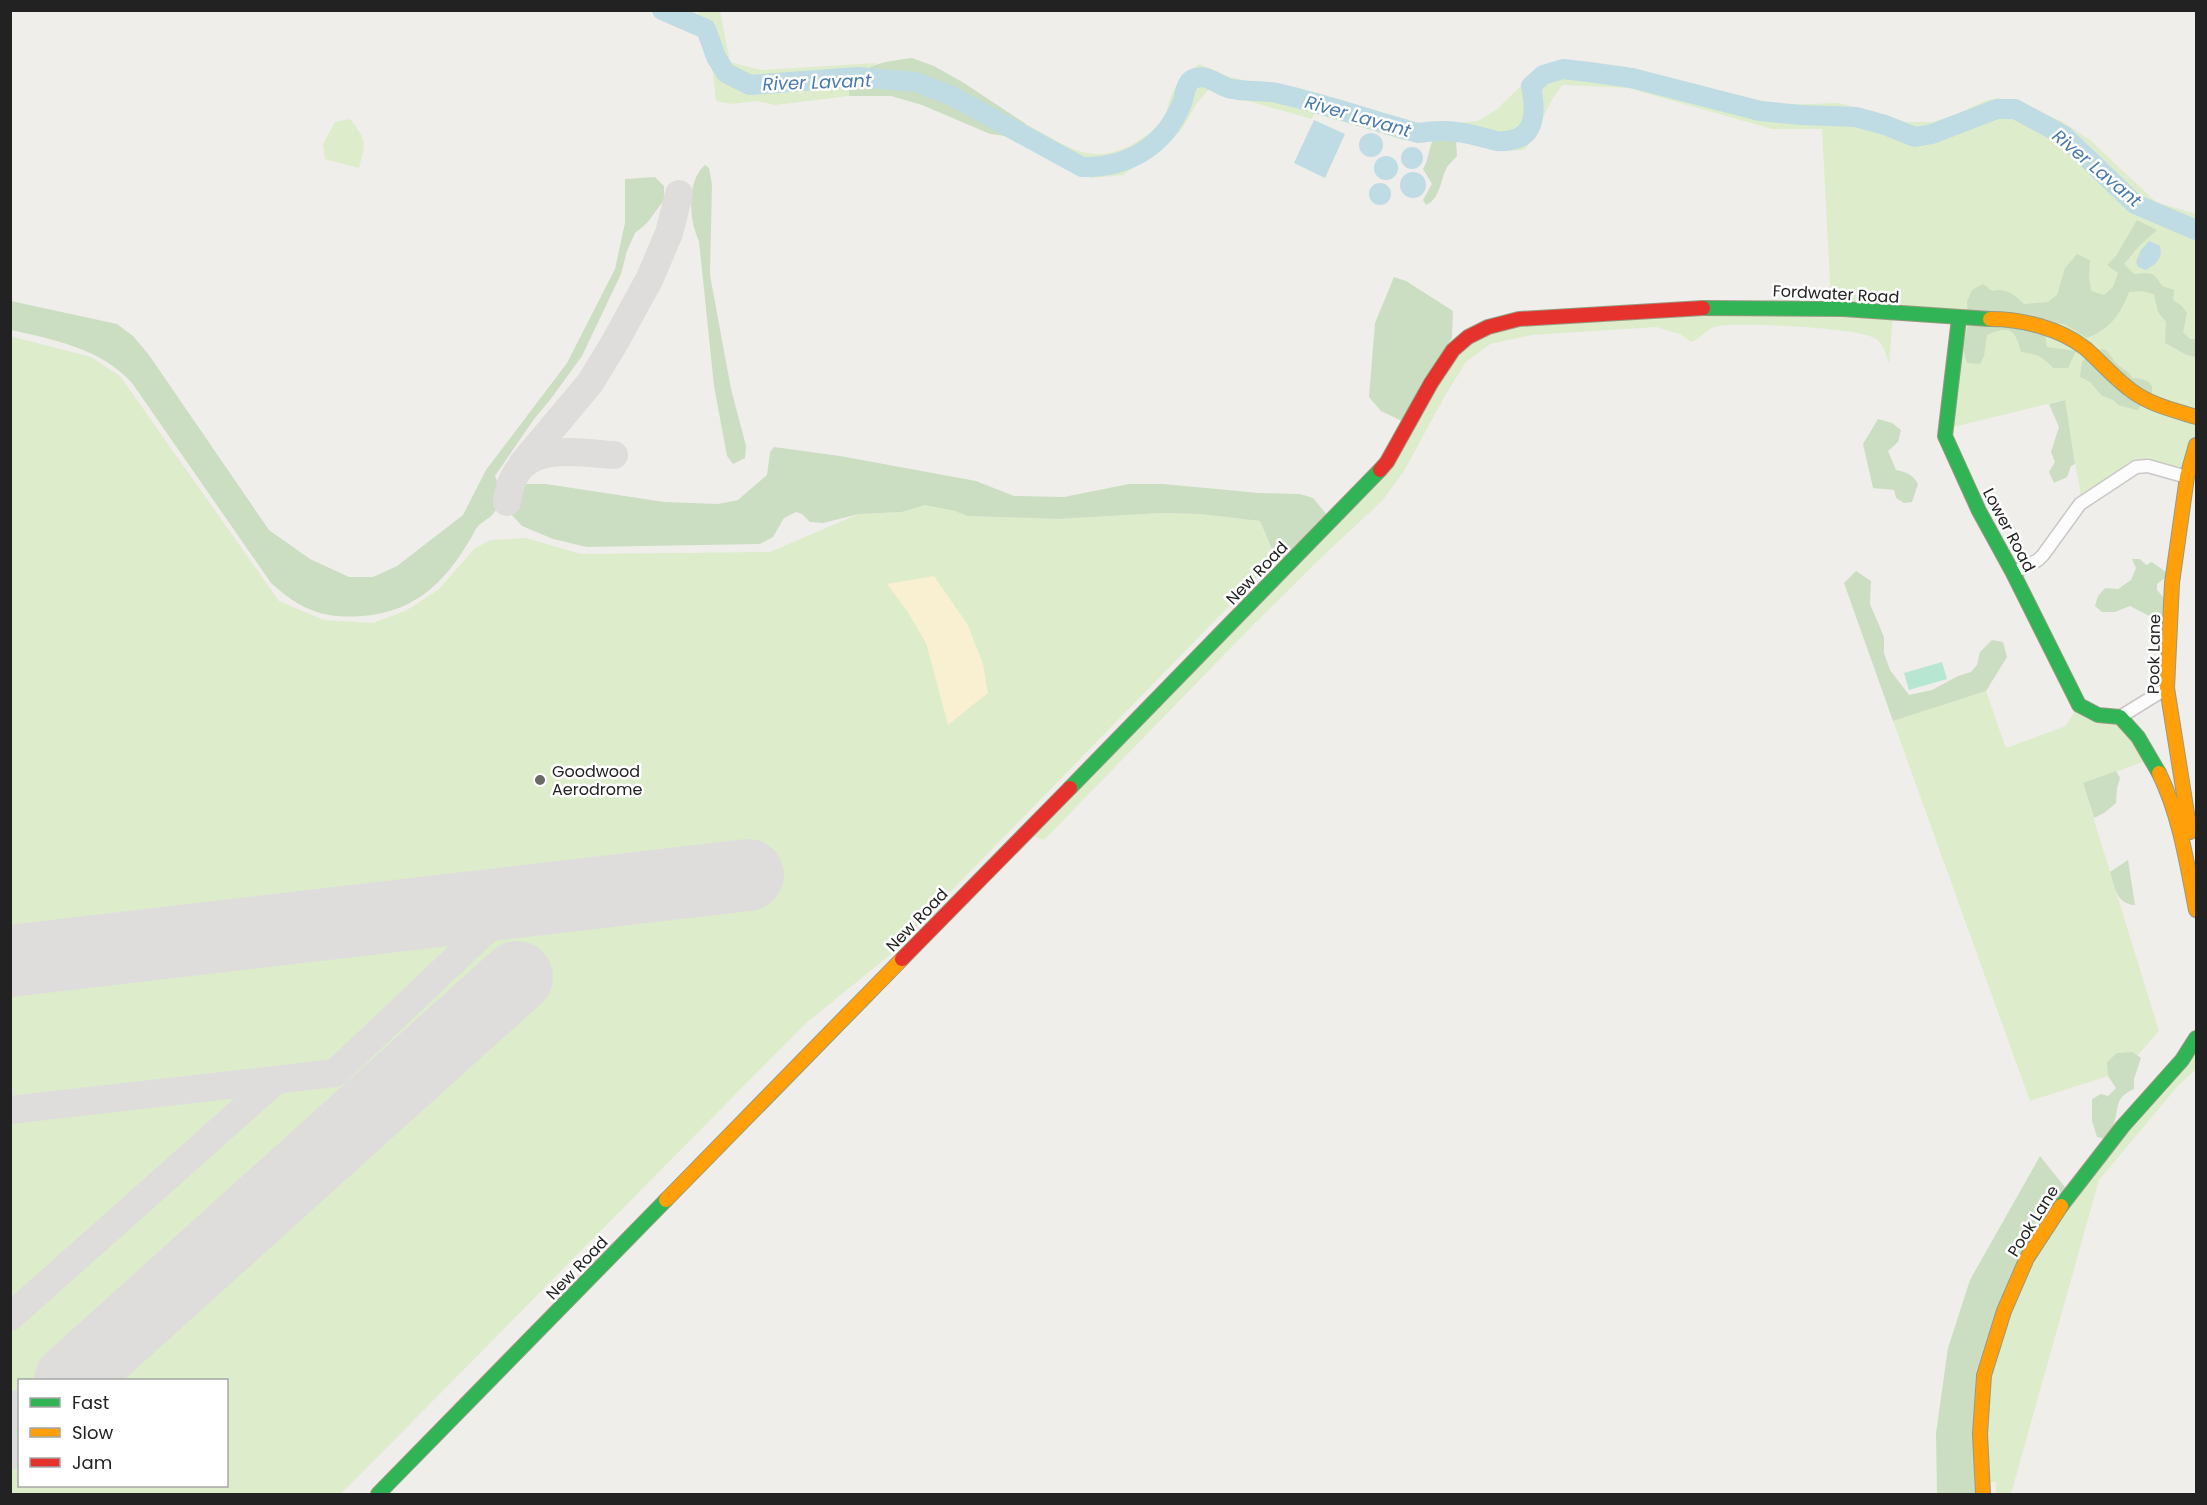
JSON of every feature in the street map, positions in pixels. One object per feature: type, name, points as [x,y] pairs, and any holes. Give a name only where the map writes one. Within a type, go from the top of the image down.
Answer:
[{"type":"street","name":"Fordwater Road","points":[[1453,350],[1488,327],[1519,319],[1676,308],[1843,309],[2004,319],[2039,326],[2066,336],[2083,347],[2133,392],[2154,404],[2196,417]]},
{"type":"street","name":"Lower Road","points":[[1959,318],[1945,436],[1979,511],[2013,573],[2079,705],[2092,715],[2105,718],[2120,717]]},
{"type":"street","name":"New Road","points":[[378,1494],[1350,502],[1387,462],[1431,383],[1453,350]]},
{"type":"street","name":"Pook Lane","points":[[2196,445],[2187,477],[2172,583],[2167,688],[2178,767],[2196,865]]},
{"type":"street","points":[[2013,573],[2038,560],[2057,538],[2080,504],[2136,467],[2148,466],[2187,477]]},
{"type":"street","points":[[2167,688],[2120,717],[2142,739],[2169,795],[2178,823],[2196,910]]},
{"type":"street","name":"Pook Lane","points":[[1983,1494],[1980,1434],[1984,1375],[2004,1311],[2027,1258],[2071,1192],[2123,1126],[2182,1060],[2196,1038]]},
{"type":"green space","points":[[698,11],[720,11],[730,62],[761,70],[877,63],[849,83],[849,96],[775,105],[757,101],[732,104],[716,101],[713,73]]},
{"type":"green space","points":[[912,58],[934,66],[964,83],[1026,124],[1014,137],[990,134],[922,105],[891,96],[849,96],[849,83],[865,71],[884,62]]},
{"type":"green space","points":[[1199,64],[1230,77],[1306,94],[1418,126],[1478,121],[1497,109],[1540,70],[1567,64],[1665,77],[1779,105],[1839,103],[1906,122],[1933,122],[1998,98],[2023,105],[2063,122],[2090,140],[2156,202],[2196,214],[2196,430],[2185,474],[2149,464],[2082,501],[2064,400],[1941,430],[1952,320],[1831,303],[1822,129],[1772,129],[1628,88],[1563,85],[1551,101],[1535,135],[1524,150],[1503,151],[1456,140],[1403,140],[1315,113],[1312,119],[1208,90],[1197,103],[1182,129],[1169,143],[1123,175],[1091,178],[1014,137],[1026,124],[1082,152],[1109,153],[1124,148],[1145,136],[1159,124],[1178,83]]},
{"type":"green space","points":[[350,119],[364,142],[359,168],[325,159],[323,144],[335,122]]},
{"type":"green space","points":[[1433,140],[1456,140],[1457,156],[1447,167],[1435,198],[1426,205],[1423,200],[1432,184],[1423,169]]},
{"type":"green space","points":[[705,165],[709,168],[712,184],[710,275],[731,389],[746,446],[745,458],[733,464],[727,456],[714,386],[699,241],[691,212],[692,191],[699,172]]},
{"type":"green space","points":[[655,177],[664,186],[664,200],[647,223],[635,233],[621,274],[582,356],[534,419],[495,476],[499,486],[499,505],[491,516],[478,527],[444,577],[431,589],[400,607],[382,613],[348,617],[335,616],[312,610],[292,600],[271,583],[132,383],[106,361],[91,353],[60,342],[11,330],[11,301],[117,324],[133,336],[149,355],[269,530],[310,559],[349,577],[373,577],[397,566],[463,515],[486,470],[567,363],[615,269],[625,223],[625,179]]},
{"type":"green space","points":[[2137,220],[2157,230],[2124,264],[2134,274],[2153,275],[2162,286],[2174,290],[2173,300],[2187,313],[2183,332],[2190,339],[2196,339],[2196,357],[2187,355],[2165,343],[2166,322],[2158,312],[2154,294],[2141,291],[2129,292],[2122,308],[2108,326],[2087,338],[2064,324],[2049,322],[2045,335],[2047,347],[2076,351],[2068,368],[2053,368],[2039,356],[2021,352],[2014,334],[2006,330],[1987,335],[1984,356],[1980,364],[1967,363],[1963,348],[1968,324],[1967,301],[1972,290],[1983,284],[1992,291],[2001,290],[2010,293],[2024,304],[2048,302],[2057,295],[2065,268],[2077,254],[2090,260],[2091,291],[2104,295],[2113,287],[2118,273],[2107,265],[2116,256]]},
{"type":"green space","points":[[1394,277],[1406,281],[1453,311],[1452,338],[1423,380],[1402,421],[1381,411],[1369,397],[1375,323]]},
{"type":"green space","points":[[1754,312],[1893,317],[1889,363],[1881,344],[1872,337],[1818,328],[1768,325],[1714,327],[1691,342],[1680,334],[1656,327],[1532,335],[1490,344],[1466,362],[1404,471],[1382,501],[1255,623],[1044,840],[1032,836],[1393,465],[1436,386],[1469,342],[1518,324]]},
{"type":"green space","name":"Goodwood Aerodrome","points":[[10,336],[91,357],[120,376],[279,601],[324,620],[373,623],[407,610],[438,590],[475,548],[491,540],[526,538],[581,554],[770,552],[859,514],[902,512],[925,505],[967,516],[1058,519],[1162,513],[1200,514],[1260,521],[1275,559],[885,959],[806,1023],[341,1494],[11,1494]]},
{"type":"green space","points":[[2104,349],[2132,378],[2148,381],[2152,386],[2151,395],[2137,410],[2118,405],[2113,400],[2102,396],[2090,382],[2080,377],[2082,362],[2094,350]]},
{"type":"green space","points":[[2065,400],[2075,464],[2071,466],[2067,477],[2054,483],[2049,472],[2055,462],[2051,452],[2059,427],[2049,404]]},
{"type":"green space","points":[[1878,419],[1892,423],[1901,430],[1898,442],[1888,451],[1896,470],[1909,474],[1918,484],[1912,502],[1904,503],[1896,498],[1894,490],[1873,488],[1863,444]]},
{"type":"green space","points":[[774,447],[840,456],[976,481],[1014,496],[1064,497],[1129,484],[1163,484],[1259,493],[1300,494],[1313,498],[1327,515],[1278,564],[1260,521],[1200,514],[1162,513],[1058,519],[967,516],[925,505],[902,512],[859,514],[823,523],[810,522],[802,514],[796,512],[784,518],[773,537],[760,544],[587,547],[553,539],[522,526],[511,514],[511,496],[522,484],[546,484],[664,502],[718,504],[738,500],[767,475],[770,452]]},
{"type":"green space","points":[[2132,559],[2140,559],[2146,565],[2152,562],[2167,573],[2165,578],[2157,584],[2157,590],[2164,598],[2164,623],[2155,622],[2151,617],[2130,606],[2115,612],[2102,612],[2095,606],[2098,596],[2105,588],[2118,589],[2131,580],[2136,568]]},
{"type":"green space","points":[[1856,571],[1871,581],[1870,604],[1884,637],[1884,653],[1890,670],[1909,695],[1932,690],[1958,676],[1971,672],[1977,665],[1980,652],[1992,640],[2003,642],[2007,657],[1986,691],[1893,721],[1844,583]]},
{"type":"green space","points":[[1942,662],[1947,679],[1909,690],[1904,673]]},
{"type":"green space","points":[[1986,691],[2006,748],[2066,726],[2076,709],[2118,721],[2148,760],[2083,784],[2159,1031],[2124,1071],[2030,1101],[1893,721]]},
{"type":"green space","points":[[2116,771],[2120,778],[2116,803],[2094,818],[2083,783]]},
{"type":"green space","points":[[2128,860],[2135,905],[2124,902],[2120,898],[2110,872]]},
{"type":"green space","points":[[2196,1051],[2196,1069],[2177,1087],[2099,1180],[2011,1494],[1996,1494],[1996,1482],[1986,1482],[1989,1374],[2032,1260],[2076,1195]]},
{"type":"green space","points":[[2132,1052],[2141,1058],[2134,1079],[2134,1089],[2127,1092],[2120,1100],[2109,1134],[2105,1139],[2097,1137],[2092,1121],[2092,1099],[2101,1094],[2108,1096],[2116,1088],[2108,1076],[2107,1062],[2117,1053]]},
{"type":"green space","points":[[2040,1156],[2068,1191],[1997,1308],[1976,1372],[1973,1436],[1975,1494],[1937,1494],[1936,1433],[1948,1348],[1970,1280]]},
{"type":"sand","points":[[934,576],[968,625],[983,664],[988,693],[948,725],[926,643],[887,584]]},
{"type":"water","points":[[1314,120],[1345,134],[1325,178],[1294,163]]},
{"type":"water","points":[[1371,133],[1376,134],[1382,140],[1382,150],[1376,156],[1371,157],[1366,156],[1360,150],[1359,145],[1360,140],[1366,134]]},
{"type":"water","points":[[1412,147],[1420,150],[1423,158],[1420,166],[1412,169],[1404,166],[1401,158],[1404,150]]},
{"type":"water","points":[[1386,156],[1391,157],[1397,163],[1397,173],[1391,179],[1386,180],[1381,179],[1375,173],[1374,168],[1375,163],[1381,157]]},
{"type":"water","points":[[1413,172],[1422,176],[1426,185],[1422,194],[1413,198],[1404,194],[1400,185],[1404,176]]},
{"type":"water","points":[[1380,183],[1388,186],[1391,194],[1388,202],[1380,205],[1372,202],[1369,194],[1372,186]]},
{"type":"water","points":[[2149,241],[2160,246],[2160,258],[2146,270],[2138,267],[2136,262],[2141,250]]},
{"type":"waterway","name":"River Lavant","points":[[662,10],[706,29],[716,57],[726,73],[750,85],[858,77],[916,82],[952,96],[1082,167],[1099,166],[1129,159],[1155,142],[1175,118],[1188,83],[1198,77],[1227,88],[1271,92],[1295,97],[1418,133],[1451,131],[1503,141],[1520,137],[1530,126],[1534,111],[1531,86],[1543,75],[1563,69],[1632,78],[1760,111],[1856,117],[1915,137],[1932,134],[1997,109],[2015,109],[2063,135],[2135,204],[2196,230]]},
{"type":"taxiway","points":[[522,464],[590,383],[615,342],[650,278],[669,233],[679,194]]},
{"type":"taxiway","points":[[507,502],[512,482],[520,468],[532,459],[562,452],[614,455]]},
{"type":"taxiway","points":[[10,1110],[335,1073],[516,902]]},
{"type":"taxiway","points":[[10,1317],[275,1081]]},
{"type":"runway","points":[[10,961],[748,875]]},
{"type":"runway","points":[[71,1379],[517,977]]},
{"type":"runway","points":[[10,1434],[18,1428]]},
{"type":"traffic: fast","points":[[1703,308],[1843,309],[1990,319]]},
{"type":"traffic: fast","points":[[1959,318],[1945,436],[1979,511],[2013,573],[2079,705],[2098,715],[2120,717],[2138,737],[2159,773]]},
{"type":"traffic: fast","points":[[1070,788],[1380,470]]},
{"type":"traffic: fast","points":[[2061,1206],[2123,1126],[2182,1060],[2196,1038]]},
{"type":"traffic: fast","points":[[378,1494],[666,1200]]},
{"type":"traffic: slow","points":[[1990,319],[2027,323],[2064,335],[2085,348],[2139,396],[2163,407],[2196,417]]},
{"type":"traffic: slow","points":[[2190,832],[2167,688],[2172,583],[2187,477],[2196,445]]},
{"type":"traffic: slow","points":[[2159,773],[2178,823],[2196,910]]},
{"type":"traffic: slow","points":[[666,1200],[902,959]]},
{"type":"traffic: slow","points":[[1983,1494],[1980,1434],[1984,1375],[2004,1311],[2027,1258],[2061,1206]]},
{"type":"traffic: jam","points":[[1380,470],[1387,462],[1431,383],[1453,350],[1468,337],[1488,327],[1519,319],[1703,308]]},
{"type":"traffic: jam","points":[[902,959],[1070,788]]},
{"type":"place","name":"Goodwood Aerodrome","points":[[540,780]]}]
